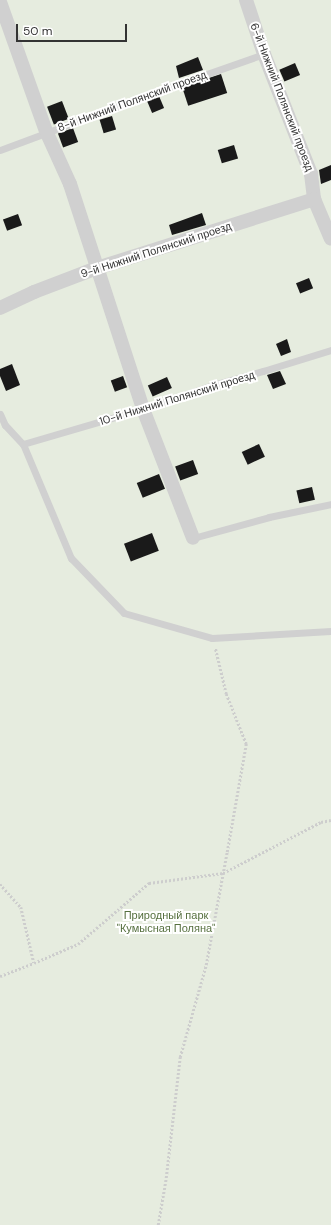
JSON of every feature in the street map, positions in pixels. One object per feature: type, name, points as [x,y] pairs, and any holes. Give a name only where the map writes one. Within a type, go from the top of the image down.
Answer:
[{"type":"street","name":"6-й Нижний Полянский проезд","points":[[246,0],[264,54],[311,174],[314,199],[331,239]]},
{"type":"street","points":[[0,2],[46,132],[70,184],[142,409],[193,538]]},
{"type":"street","name":"9-й Нижний Полянский проезд","points":[[0,308],[34,292],[97,268],[314,199]]},
{"type":"lane","name":"8-й Нижний Полянский проезд","points":[[0,150],[264,54]]},
{"type":"lane","name":"10-й Нижний Полянский проезд","points":[[23,444],[142,409],[216,384],[331,350]]},
{"type":"lane","points":[[0,414],[6,425],[23,444],[71,558],[124,613],[212,638],[331,631]]},
{"type":"lane","points":[[193,538],[269,517],[331,504]]},
{"type":"path","points":[[158,1225],[166,1178],[180,1057],[206,965],[246,744],[226,694],[212,638]]},
{"type":"path","points":[[0,976],[34,964],[78,944],[150,883],[223,873],[321,822],[331,820]]},
{"type":"path","points":[[0,884],[21,907],[34,964]]},
{"type":"green space","name":"Природный парк \"Кумысная Поляна\"","points":[[0,0],[331,0],[331,1225],[0,1225]]},
{"type":"building","points":[[198,57],[203,70],[179,78],[176,66]]},
{"type":"building","points":[[295,63],[300,75],[284,82],[279,70]]},
{"type":"building","points":[[221,74],[227,93],[188,106],[182,87]]},
{"type":"building","points":[[159,96],[164,108],[152,113],[147,101]]},
{"type":"building","points":[[62,101],[69,119],[54,124],[47,107]]},
{"type":"building","points":[[112,116],[116,129],[104,133],[100,120]]},
{"type":"building","points":[[73,128],[78,142],[63,148],[58,133]]},
{"type":"building","points":[[234,145],[238,158],[222,163],[218,150]]},
{"type":"building","points":[[331,165],[331,180],[321,184],[319,170]]},
{"type":"building","points":[[202,213],[206,225],[172,235],[169,225]]},
{"type":"building","points":[[18,214],[22,225],[7,231],[3,219]]},
{"type":"building","points":[[309,278],[313,288],[300,293],[296,283]]},
{"type":"building","points":[[287,339],[291,352],[281,356],[276,344]]},
{"type":"building","points":[[12,364],[20,385],[6,391],[0,376],[0,369]]},
{"type":"building","points":[[280,371],[286,384],[273,389],[267,375]]},
{"type":"building","points":[[123,376],[127,387],[115,392],[111,380]]},
{"type":"building","points":[[167,377],[172,388],[153,397],[148,386]]},
{"type":"building","points":[[259,444],[265,457],[248,465],[242,452]]},
{"type":"building","points":[[193,460],[198,474],[180,481],[175,466]]},
{"type":"building","points":[[159,474],[165,489],[143,498],[137,483]]},
{"type":"building","points":[[312,487],[315,500],[299,503],[296,491]]},
{"type":"building","points":[[152,533],[159,551],[131,561],[124,544]]}]
